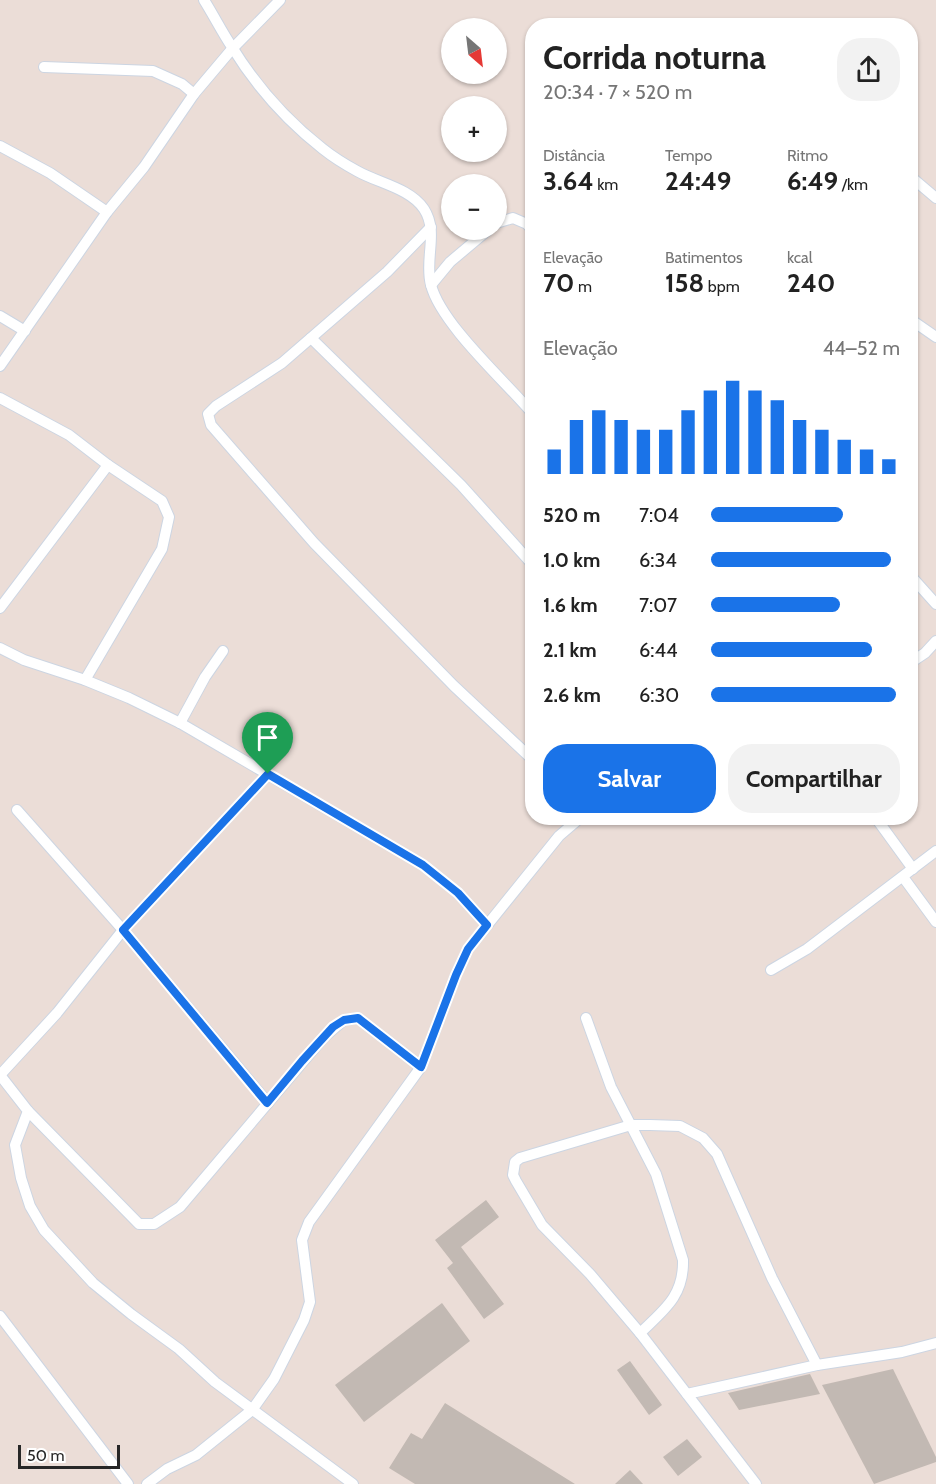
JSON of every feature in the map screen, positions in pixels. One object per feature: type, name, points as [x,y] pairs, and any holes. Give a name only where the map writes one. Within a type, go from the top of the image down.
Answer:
[{"type":"street","points":[[204,0],[232,49],[276,107],[295,125],[324,149],[358,172],[414,197],[424,210],[431,227],[429,258],[431,285],[443,310],[465,340],[525,405]]},
{"type":"street","points":[[0,366],[107,212],[144,167],[194,94],[232,49],[280,0]]},
{"type":"street","points":[[44,67],[153,71],[182,84],[194,94]]},
{"type":"street","points":[[0,146],[50,173],[107,212]]},
{"type":"street","points":[[918,183],[936,198]]},
{"type":"street","points":[[507,220],[513,218],[525,223]]},
{"type":"street","points":[[431,227],[387,272],[274,369],[216,405],[208,414],[211,425],[314,543],[454,686],[525,752]]},
{"type":"street","points":[[431,285],[450,262],[476,240]]},
{"type":"street","points":[[0,316],[25,332]]},
{"type":"street","points":[[918,325],[936,337]]},
{"type":"street","points":[[310,338],[461,485],[525,556]]},
{"type":"street","points":[[0,398],[69,435],[108,465],[162,501],[169,517],[162,549],[85,680]]},
{"type":"street","points":[[0,608],[108,465]]},
{"type":"street","points":[[918,584],[936,604]]},
{"type":"street","points":[[918,658],[936,640]]},
{"type":"street","points":[[0,648],[24,660],[85,680],[129,698],[180,723],[423,865],[458,893],[487,925]]},
{"type":"street","points":[[180,723],[222,651]]},
{"type":"street","points":[[268,774],[123,930],[57,1013],[0,1075],[28,1111],[139,1224],[154,1224],[180,1207],[323,1038],[344,1020],[358,1018],[421,1067]]},
{"type":"street","points":[[17,810],[123,930],[267,1103]]},
{"type":"street","points":[[147,1484],[167,1469],[196,1455],[252,1410],[274,1379],[310,1302],[302,1240],[309,1222],[421,1067],[468,949],[559,836],[572,825]]},
{"type":"street","points":[[881,825],[913,869]]},
{"type":"street","points":[[771,970],[807,949],[936,851]]},
{"type":"street","points":[[903,877],[936,922]]},
{"type":"street","points":[[586,1018],[611,1087],[656,1174],[683,1260],[684,1274],[679,1292],[640,1333]]},
{"type":"street","points":[[28,1111],[15,1144],[21,1178],[30,1206],[44,1230],[93,1283],[179,1349],[215,1382],[353,1484]]},
{"type":"street","points":[[756,1484],[640,1333],[590,1274],[542,1225],[513,1175],[515,1162],[520,1158],[631,1125],[680,1126],[703,1138],[717,1154],[771,1278],[817,1365]]},
{"type":"street","points":[[0,1316],[128,1484]]},
{"type":"street","points":[[687,1394],[817,1365],[902,1352],[936,1343]]},
{"type":"building","points":[[486,1200],[499,1217],[461,1247],[504,1304],[484,1319],[447,1268],[453,1263],[435,1240]]},
{"type":"building","points":[[442,1303],[470,1341],[364,1422],[335,1385]]},
{"type":"building","points":[[630,1361],[662,1405],[649,1415],[617,1370]]},
{"type":"building","points":[[893,1369],[936,1457],[936,1462],[874,1484],[822,1385]]},
{"type":"building","points":[[810,1374],[820,1394],[739,1410],[728,1393]]},
{"type":"building","points":[[445,1403],[575,1484],[415,1484],[389,1468],[411,1433],[422,1439]]},
{"type":"building","points":[[687,1439],[702,1457],[678,1476],[663,1457]]},
{"type":"building","points":[[630,1470],[643,1484],[615,1484]]},
{"type":"route","points":[[268,774],[423,865],[458,893],[487,925],[468,949],[421,1067],[358,1018],[344,1020],[333,1027],[267,1103],[123,930],[268,774]]}]
